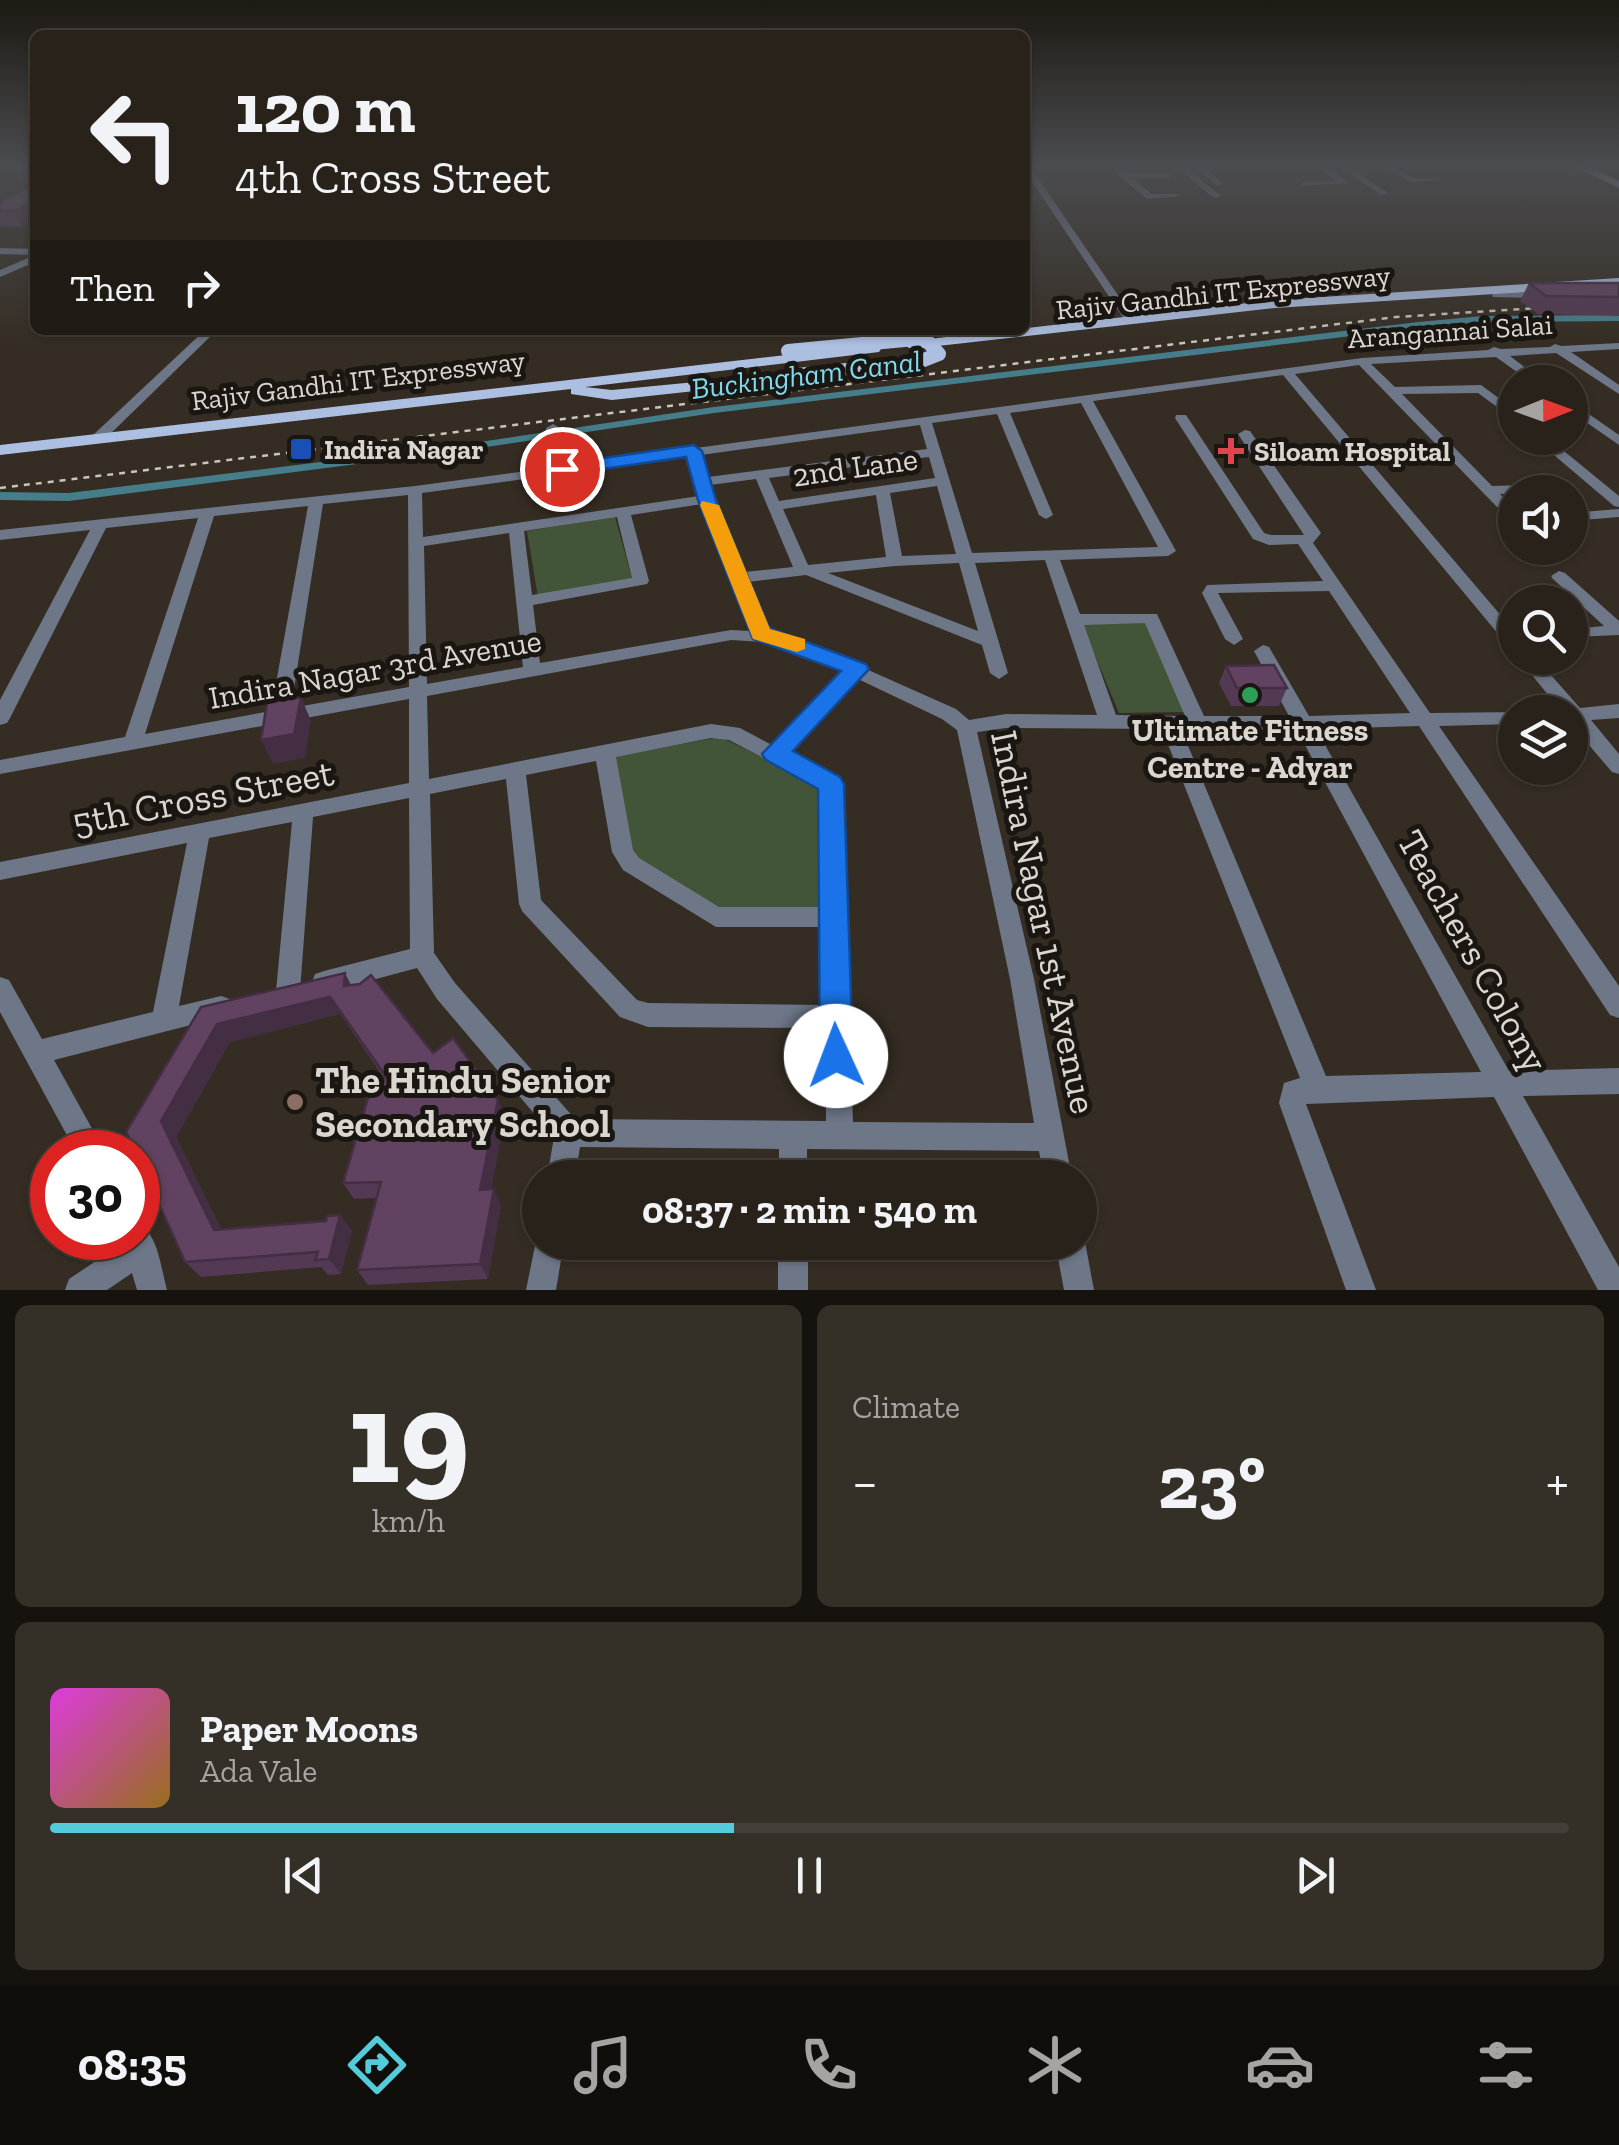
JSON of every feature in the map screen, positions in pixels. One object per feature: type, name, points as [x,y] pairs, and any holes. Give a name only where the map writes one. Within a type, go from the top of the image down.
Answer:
[{"type":"main road","name":"Rajiv Gandhi IT Expressway","points":[[1030,332],[1347,298],[1619,287]]},
{"type":"main road","name":"Rajiv Gandhi IT Expressway","points":[[1,453],[566,387],[1292,310],[1619,287]]},
{"type":"main road","name":"Rajiv Gandhi IT Expressway","points":[[1,453],[1004,335]]},
{"type":"main road","points":[[915,340],[928,342],[938,354],[916,363],[612,395],[566,387],[788,350],[915,340]]},
{"type":"street","points":[[1066,225],[1130,320]]},
{"type":"street","points":[[0,251],[30,254]]},
{"type":"street","points":[[0,274],[30,258]]},
{"type":"street","points":[[97,439],[206,335]]},
{"type":"street","name":"Arangannai Salai","points":[[0,535],[78,524],[99,528],[416,490],[1362,362],[1494,350],[1619,346]]},
{"type":"street","points":[[1555,347],[1619,390]]},
{"type":"street","points":[[1494,350],[1515,365]]},
{"type":"street","points":[[1362,362],[1498,500]]},
{"type":"street","points":[[1286,371],[1498,623]]},
{"type":"street","points":[[1390,390],[1484,390],[1498,402]]},
{"type":"street","points":[[738,578],[801,568],[895,561],[1168,551],[1084,399]]},
{"type":"street","points":[[1002,410],[1046,516]]},
{"type":"street","points":[[1181,418],[1258,536],[1303,540],[1313,533],[1245,434]]},
{"type":"street","points":[[1588,419],[1619,441]]},
{"type":"street","points":[[925,420],[999,673]]},
{"type":"street","points":[[694,451],[707,500],[760,634]]},
{"type":"street","points":[[702,482],[934,452]]},
{"type":"street","points":[[1562,455],[1619,502]]},
{"type":"street","points":[[761,475],[801,568],[988,641]]},
{"type":"street","name":"2nd Lane","points":[[775,506],[943,482]]},
{"type":"street","points":[[882,489],[895,561]]},
{"type":"street","points":[[416,490],[422,956],[446,990],[568,1133],[1050,1137]]},
{"type":"street","points":[[1488,490],[1498,490]]},
{"type":"street","points":[[416,543],[707,500]]},
{"type":"street","points":[[280,716],[316,502]]},
{"type":"street","points":[[524,601],[641,582],[623,510]]},
{"type":"street","points":[[1588,516],[1619,513]]},
{"type":"street","points":[[133,742],[207,514]]},
{"type":"street","points":[[0,718],[99,528]]},
{"type":"street","points":[[516,528],[532,671]]},
{"type":"street","points":[[1303,540],[1619,1008]]},
{"type":"street","points":[[1051,556],[1108,720]]},
{"type":"street","points":[[1559,576],[1619,630]]},
{"type":"street","points":[[1234,639],[1210,593],[1213,588],[1334,586]]},
{"type":"street","points":[[1071,620],[1151,618],[1197,722]]},
{"type":"street","points":[[1588,633],[1619,630]]},
{"type":"street","name":"Indira Nagar 3rd Avenue","points":[[0,766],[731,635],[760,634]]},
{"type":"street","name":"Indira Nagar 1st Avenue","points":[[760,634],[782,638],[857,669],[949,714],[966,727],[1022,980],[1054,1160]]},
{"type":"street","name":"Teachers Colony","points":[[1263,651],[1614,1290]]},
{"type":"street","points":[[775,754],[857,669]]},
{"type":"street","points":[[1540,675],[1556,695]]},
{"type":"street","points":[[1588,714],[1619,711]]},
{"type":"street","points":[[966,727],[1006,721],[1303,723],[1498,718]]},
{"type":"street","points":[[1169,722],[1318,1089]]},
{"type":"street","name":"5th Cross Street","points":[[0,870],[198,835],[710,731],[733,733],[830,782],[833,917]]},
{"type":"street","points":[[1588,733],[1619,767]]},
{"type":"street","points":[[605,753],[622,852],[630,864],[716,917],[833,917],[840,1134]]},
{"type":"street","points":[[515,770],[530,904],[629,1008],[648,1014],[835,1017]]},
{"type":"street","points":[[270,996],[303,814]]},
{"type":"street","points":[[164,1021],[198,835]]},
{"type":"street","points":[[37,1052],[422,956]]},
{"type":"street","points":[[0,988],[78,1130]]},
{"type":"street","points":[[1362,1290],[1292,1103],[1294,1092],[1619,1081]]},
{"type":"street","points":[[564,1160],[568,1133]]},
{"type":"street","points":[[793,1160],[794,1135]]},
{"type":"street","points":[[80,1290],[118,1260]]},
{"type":"street","points":[[144,1260],[152,1290]]},
{"type":"street","points":[[541,1290],[546,1260]]},
{"type":"street","points":[[793,1260],[793,1290]]},
{"type":"street","points":[[1073,1260],[1079,1290]]},
{"type":"green space","points":[[615,517],[633,582],[538,597],[527,531]]},
{"type":"green space","points":[[1081,622],[1146,622],[1184,712],[1119,713]]},
{"type":"green space","points":[[720,737],[823,786],[832,915],[718,916],[628,858],[606,758]]},
{"type":"building","points":[[1529,283],[1619,283],[1619,297],[1546,296]]},
{"type":"building","points":[[1274,665],[1287,688],[1237,688],[1226,666]]},
{"type":"building","points":[[301,697],[294,734],[261,740],[267,703]]},
{"type":"building","points":[[345,973],[344,986],[360,984],[371,975],[433,1053],[453,1038],[498,1100],[480,1190],[494,1189],[480,1264],[357,1270],[381,1182],[343,1183],[370,1091],[382,1086],[385,1075],[330,997],[217,1024],[161,1121],[214,1230],[326,1221],[327,1216],[340,1215],[329,1259],[315,1260],[318,1252],[185,1262],[160,1206],[160,1130],[127,1130],[201,1007]]},
{"type":"waterway","name":"Buckingham Canal","points":[[0,496],[69,497],[466,447],[714,410],[1418,325],[1483,319],[1619,318]]},
{"type":"railway","points":[[0,488],[1396,317],[1554,307]]},
{"type":"slow traffic","points":[[709,505],[760,634],[797,644]]},
{"type":"place","name":"Indira Nagar","points":[[301,449]]},
{"type":"place","name":"Siloam Hospital","points":[[1231,451]]},
{"type":"place","name":"Ultimate Fitness Centre - Adyar","points":[[1250,695]]},
{"type":"place","name":"The Hindu Senior Secondary School","points":[[295,1102]]},
{"type":"route","points":[[562,469],[694,451],[707,500],[760,634],[782,638],[857,669],[775,754],[831,784],[836,1056]]}]
